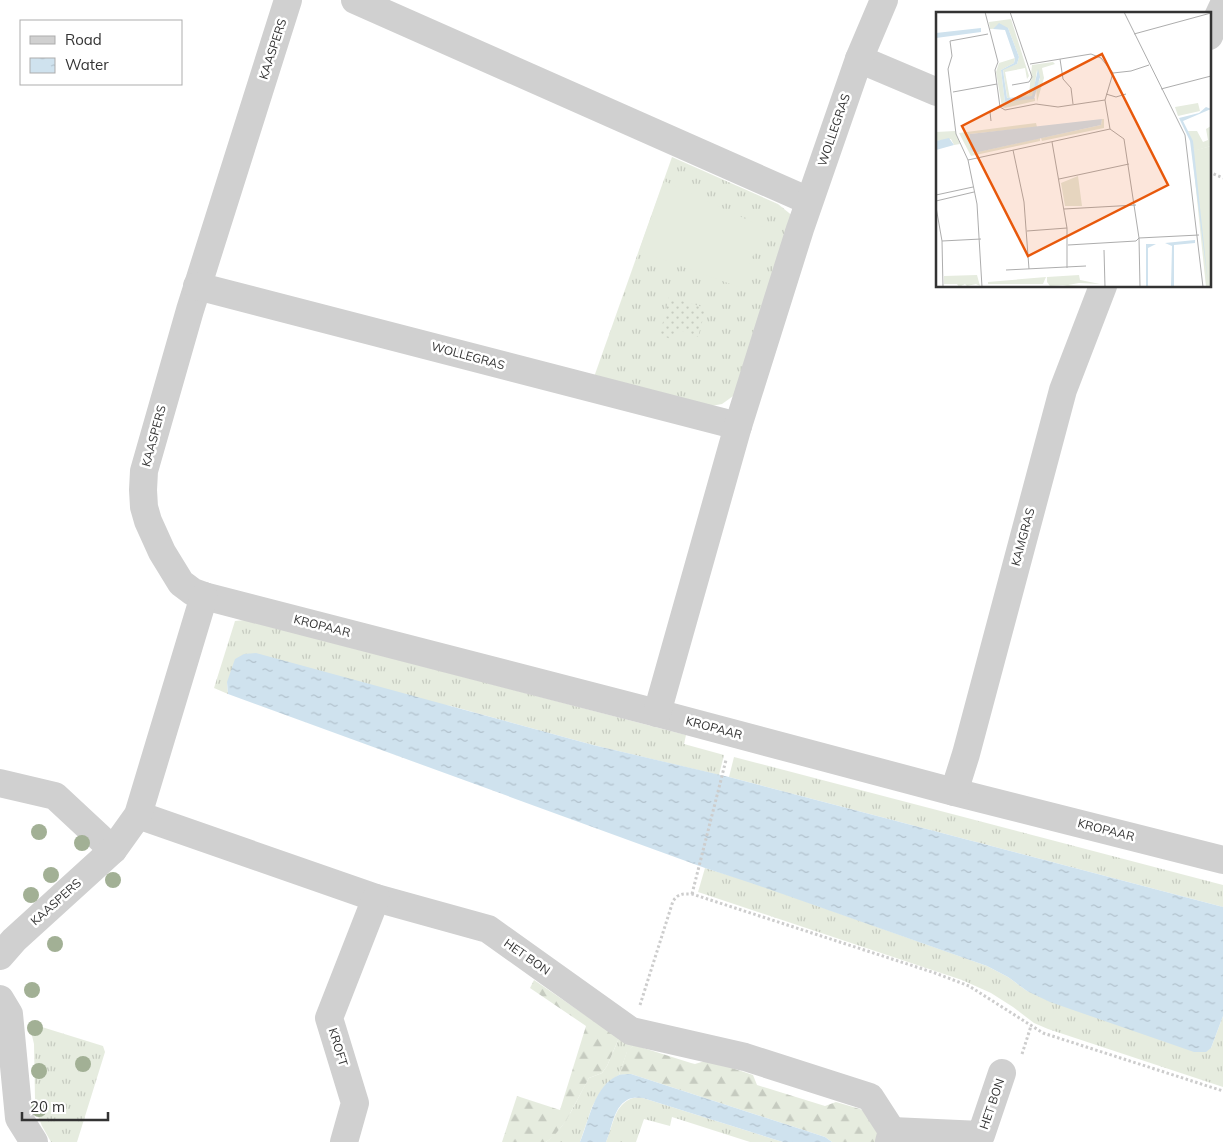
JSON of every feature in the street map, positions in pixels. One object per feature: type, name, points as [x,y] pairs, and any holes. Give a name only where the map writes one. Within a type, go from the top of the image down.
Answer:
[{"type":"street","name":"KAASPERS","points":[[0,956],[14,940],[113,850],[138,815],[204,596],[193,592],[181,583],[162,552],[144,507],[144,471],[197,286],[288,0]]},
{"type":"street","points":[[354,0],[809,201]]},
{"type":"street","name":"WOLLEGRAS","points":[[657,713],[738,426],[809,201],[859,59],[884,0]]},
{"type":"street","points":[[1210,34],[1223,6]]},
{"type":"street","points":[[859,59],[936,92]]},
{"type":"street","name":"WOLLEGRAS","points":[[197,286],[738,426]]},
{"type":"street","name":"KAMGRAS","points":[[954,792],[966,754],[1063,390],[1102,288]]},
{"type":"street","name":"KROPAAR","points":[[204,596],[954,792],[1223,860]]},
{"type":"street","points":[[0,784],[55,796],[113,850]]},
{"type":"street","name":"HET BON","points":[[138,815],[376,898],[488,929],[631,1031],[745,1057],[870,1097],[890,1137],[982,1135],[1002,1073]]},
{"type":"street","name":"KROFT","points":[[344,1142],[355,1103],[329,1018],[376,898]]},
{"type":"street","points":[[0,999],[9,1014],[19,1118],[34,1142]]},
{"type":"path","points":[[1210,172],[1223,178]]},
{"type":"path","points":[[692,894],[725,766]]},
{"type":"path","points":[[631,1031],[673,901],[680,894],[692,894],[935,973],[968,986],[1042,1033],[1223,1091]]},
{"type":"green space","points":[[672,157],[778,204],[794,217],[736,394],[722,404],[706,407],[594,377]]},
{"type":"green space","points":[[664,181],[765,228],[739,287],[639,251]]},
{"type":"green space","points":[[669,297],[706,308],[698,337],[677,329],[672,340],[660,334]]},
{"type":"green space","points":[[245,620],[686,735],[684,744],[724,755],[719,775],[593,745],[451,706],[227,682],[228,694],[214,688],[235,621]]},
{"type":"green space","points":[[734,757],[1223,885],[1223,907],[729,777]]},
{"type":"green space","points":[[705,868],[751,882],[987,966],[1008,977],[1027,991],[1211,1048],[1223,1016],[1223,1087],[1048,1029],[1034,1023],[991,993],[962,980],[698,892]]},
{"type":"green space","points":[[534,980],[619,1038],[607,1066],[602,1073],[589,1078],[566,1121],[554,1136],[546,1142],[502,1142],[517,1096],[560,1110],[586,1026],[530,988]]},
{"type":"green space","points":[[29,1023],[103,1046],[105,1052],[77,1142],[51,1142],[37,1114],[34,1044]]},
{"type":"green space","points":[[619,1038],[634,1045],[627,1052],[619,1075],[608,1082],[592,1107],[580,1142],[546,1142],[560,1129],[589,1078],[602,1073],[607,1066]]},
{"type":"green space","points":[[634,1045],[695,1064],[708,1060],[753,1075],[757,1085],[825,1106],[836,1102],[860,1109],[867,1113],[878,1132],[876,1142],[832,1142],[825,1137],[631,1074],[619,1075],[627,1051]]},
{"type":"green space","points":[[633,1098],[643,1098],[783,1142],[750,1142],[672,1117],[670,1126],[644,1119],[636,1142],[606,1142],[618,1110]]},
{"type":"water","points":[[256,653],[593,745],[729,777],[1223,907],[1223,1016],[1211,1048],[1206,1052],[1194,1052],[1050,1002],[1027,991],[1008,977],[987,966],[705,868],[228,694],[227,682],[235,659],[244,654]]},
{"type":"water","points":[[631,1074],[825,1137],[832,1142],[783,1142],[643,1098],[631,1098],[619,1108],[606,1142],[580,1142],[594,1104],[604,1087],[619,1075]]}]
